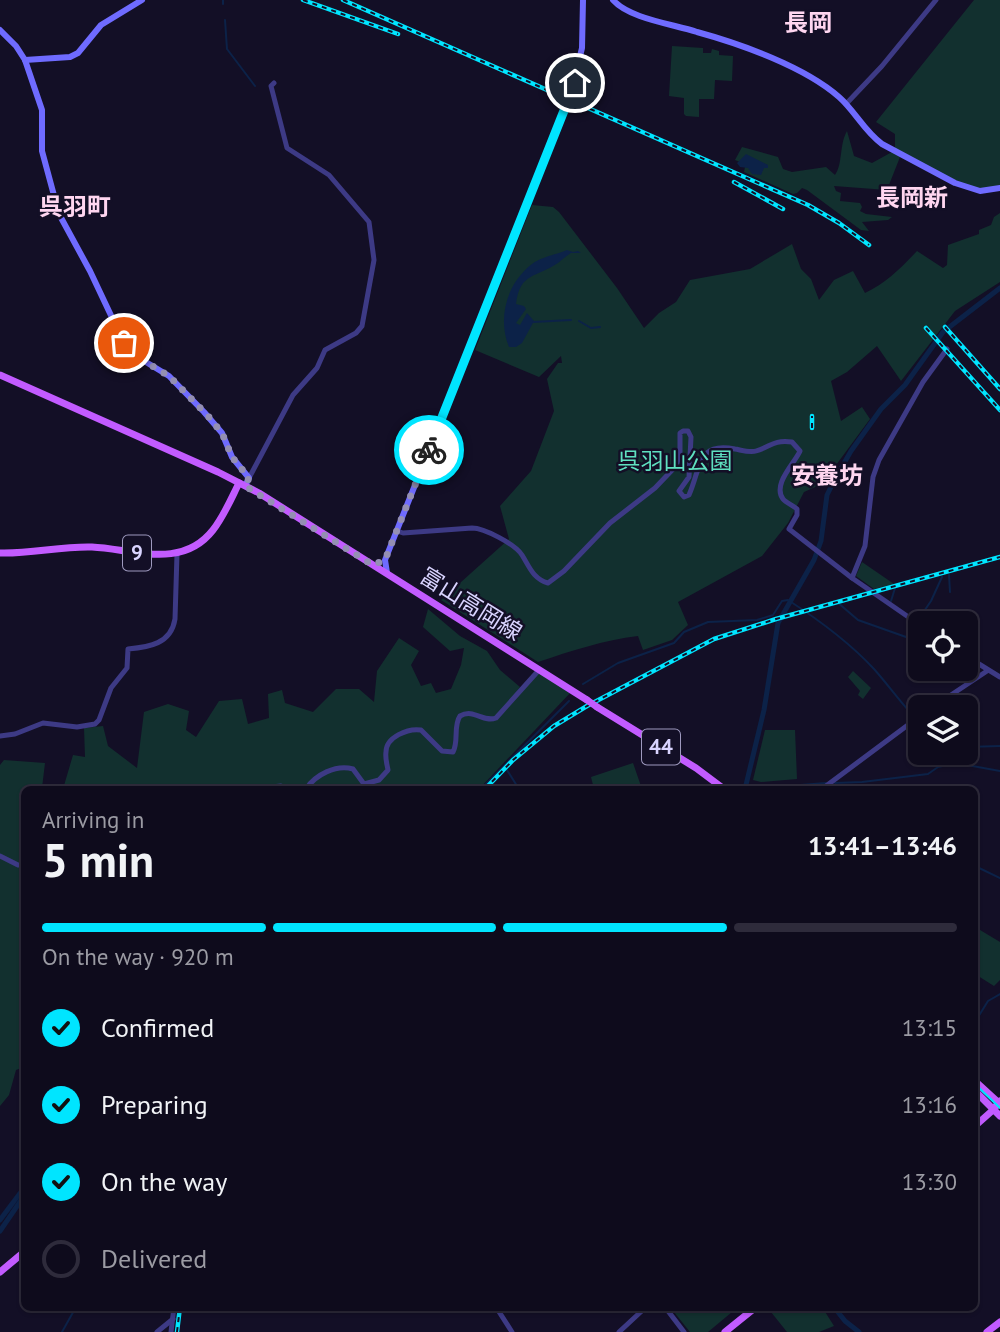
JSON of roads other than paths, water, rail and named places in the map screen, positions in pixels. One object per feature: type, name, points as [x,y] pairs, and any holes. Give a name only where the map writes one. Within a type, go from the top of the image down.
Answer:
[{"type":"main road","points":[[24,60],[69,57],[76,54],[101,25],[142,0]]},
{"type":"main road","points":[[387,573],[385,560],[568,103],[582,48],[583,0]]},
{"type":"main road","points":[[612,0],[629,12],[731,41],[768,56],[823,86],[846,104],[873,137],[933,172],[980,191],[1000,188]]},
{"type":"main road","points":[[0,30],[16,46],[24,60],[43,113],[42,151],[59,215],[90,271],[124,343],[136,356],[169,376],[209,417],[222,433],[245,482]]},
{"type":"main road","name":"富山高岡線","points":[[0,374],[245,482],[696,768],[720,786]]},
{"type":"main road","name":"9","points":[[0,553],[79,547],[155,555],[177,554],[208,536],[245,482]]},
{"type":"main road","points":[[373,565],[385,560]]},
{"type":"main road","points":[[978,1085],[998,1108]]},
{"type":"main road","points":[[978,1093],[998,1108]]},
{"type":"main road","points":[[978,1125],[998,1108]]},
{"type":"main road","points":[[0,1272],[21,1254]]},
{"type":"main road","points":[[720,1332],[745,1311]]},
{"type":"main road","points":[[726,1332],[751,1311]]},
{"type":"main road","points":[[987,1332],[1000,1322]]},
{"type":"street","points":[[846,104],[882,66],[936,0]]},
{"type":"street","points":[[245,482],[293,395],[317,368],[325,350],[356,333],[362,326],[374,260],[369,222],[329,176],[287,148],[271,86],[274,83]]},
{"type":"street","points":[[852,578],[865,546],[873,477],[879,460],[923,382],[947,349]]},
{"type":"street","points":[[397,531],[403,533],[483,529],[520,552],[530,570],[543,583],[552,582],[610,523],[646,496],[676,466],[680,453],[680,433],[687,430],[690,434],[690,472],[687,483],[679,491],[684,497],[689,495],[700,464],[707,451],[712,448],[723,446],[755,452],[776,441],[795,444],[800,451],[783,480],[781,496],[797,509],[797,515],[789,529],[908,617]]},
{"type":"street","points":[[0,736],[15,734],[43,723],[77,727],[94,724],[99,720],[111,688],[127,668],[128,649],[155,646],[172,629],[175,619],[177,554]]},
{"type":"street","points":[[978,665],[1000,677]]},
{"type":"street","points":[[308,786],[323,773],[342,768],[353,769],[364,784],[379,780],[388,770],[387,746],[394,738],[410,730],[421,730],[442,751],[453,752],[460,716],[473,713],[490,720],[496,718],[539,670]]},
{"type":"street","points":[[951,695],[987,671]]},
{"type":"street","points":[[826,786],[908,725]]},
{"type":"street","points":[[0,856],[21,865]]},
{"type":"street","points":[[171,1332],[174,1311]]},
{"type":"street","points":[[499,1311],[512,1332]]},
{"type":"street","points":[[620,1332],[642,1311]]},
{"type":"street","points":[[668,1311],[684,1332]]},
{"type":"street","points":[[157,1332],[173,1319]]},
{"type":"water","points":[[746,154],[768,165],[768,168],[764,168],[761,175],[752,174],[748,168],[740,167],[737,163]]},
{"type":"water","points":[[567,250],[581,253],[571,253],[550,268],[530,277],[521,286],[516,304],[526,309],[516,323],[520,325],[527,313],[534,321],[522,343],[509,347],[504,313],[516,281],[536,261]]},
{"type":"waterway","points":[[225,20],[227,49],[255,86]]},
{"type":"waterway","points":[[746,786],[764,710],[778,623],[814,560],[821,541],[827,495],[835,479],[881,409],[905,385],[943,332],[1000,288]]},
{"type":"waterway","points":[[533,322],[571,320]]},
{"type":"waterway","points":[[579,321],[591,328],[600,327]]},
{"type":"waterway","points":[[949,575],[950,592]]},
{"type":"waterway","points":[[924,611],[942,577]]},
{"type":"waterway","points":[[891,601],[895,588]]},
{"type":"waterway","points":[[583,684],[618,663],[674,643],[684,632],[708,622],[757,620],[773,615],[782,601],[788,600],[854,650],[874,669],[908,710]]},
{"type":"waterway","points":[[837,602],[858,620],[906,637],[908,634]]},
{"type":"waterway","points":[[484,786],[569,701]]},
{"type":"waterway","points":[[978,747],[1000,746]]},
{"type":"waterway","points":[[835,783],[928,774],[938,767],[956,763],[1000,771]]},
{"type":"waterway","points":[[505,767],[517,786]]},
{"type":"waterway","points":[[788,786],[826,783]]},
{"type":"waterway","points":[[978,867],[1000,878]]},
{"type":"waterway","points":[[978,1017],[988,1001],[1000,994]]},
{"type":"waterway","points":[[0,1220],[21,1192]]},
{"type":"waterway","points":[[0,1231],[21,1200]]},
{"type":"waterway","points":[[62,1332],[74,1311]]},
{"type":"waterway","points":[[837,1311],[859,1332]]},
{"type":"tram line","points":[[978,1087],[1000,1108]]},
{"type":"railway","points":[[303,0],[398,34]]},
{"type":"railway","points":[[343,0],[808,205],[869,245]]},
{"type":"railway","points":[[734,182],[783,209]]},
{"type":"railway","points":[[945,327],[1000,389]]},
{"type":"railway","points":[[926,328],[1000,410]]},
{"type":"railway","points":[[812,416],[812,428]]},
{"type":"railway","points":[[488,786],[513,760],[554,726],[714,639],[776,619],[1000,557]]},
{"type":"railway","points":[[177,1332],[180,1311]]},
{"type":"district","name":"長岡","points":[[808,23]]},
{"type":"district","name":"長岡新","points":[[912,198]]},
{"type":"district","name":"呉羽町","points":[[75,207]]},
{"type":"district","name":"安養坊","points":[[827,476]]},
{"type":"park label","name":"呉羽山公園","points":[[675,461]]}]
